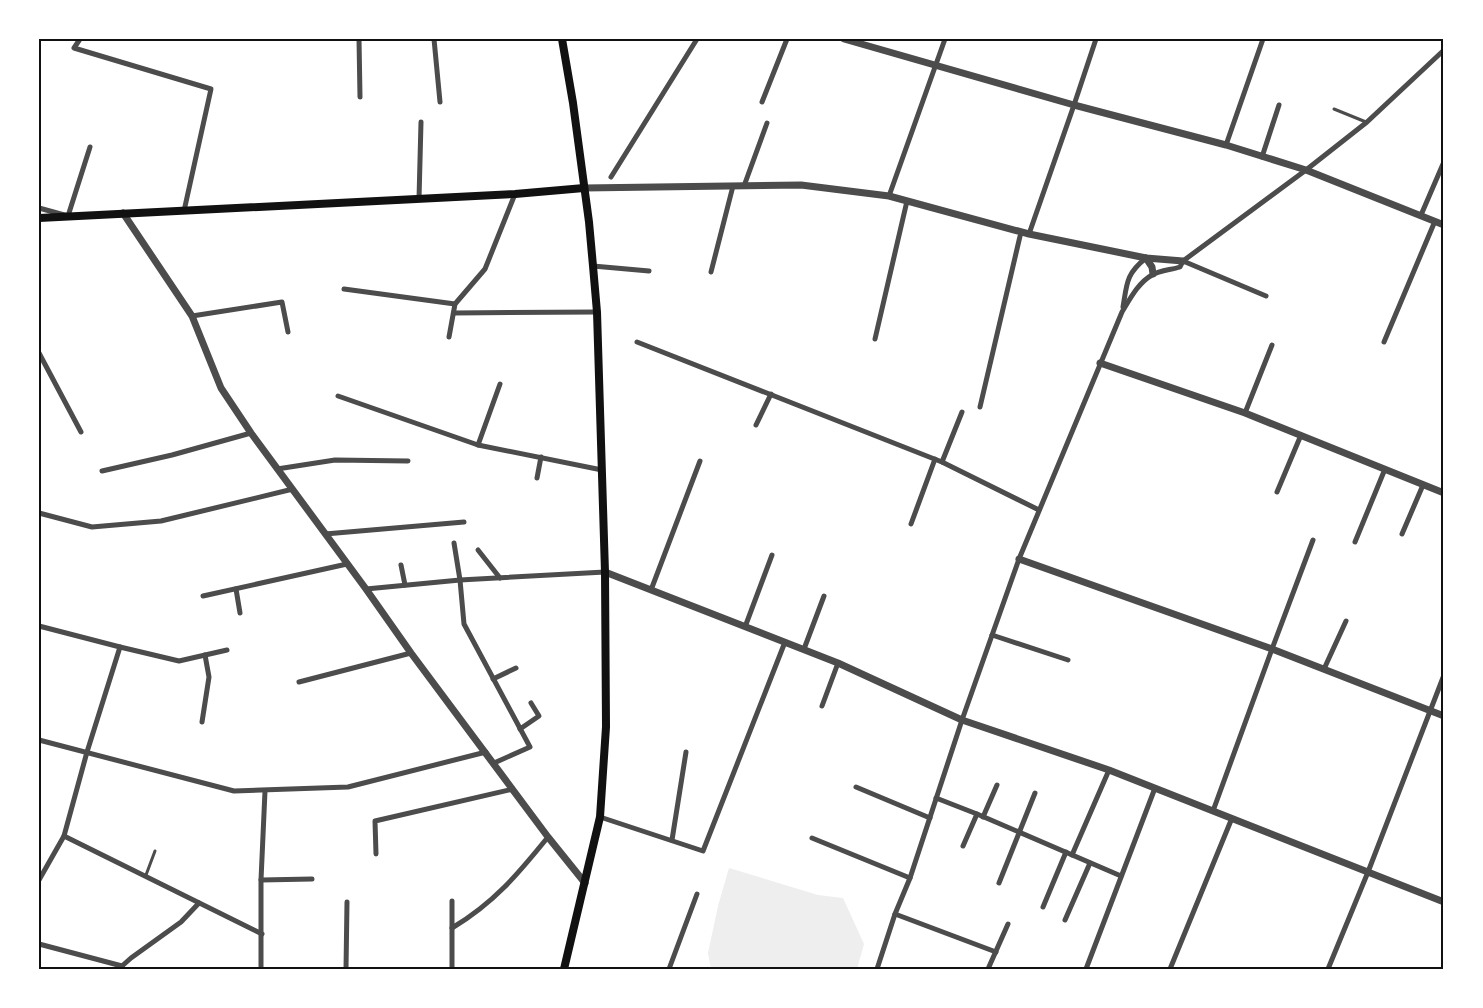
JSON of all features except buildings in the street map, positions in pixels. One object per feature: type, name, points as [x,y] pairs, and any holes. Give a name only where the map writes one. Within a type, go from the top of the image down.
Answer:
[{"type":"main road","points":[[562,39],[585,188],[597,312],[605,572],[606,727],[600,817],[564,969]]},
{"type":"main road","points":[[39,218],[515,194],[585,188]]},
{"type":"street","points":[[80,39],[74,48],[211,88],[184,211]]},
{"type":"street","points":[[358,39],[360,97]]},
{"type":"street","points":[[434,39],[440,102]]},
{"type":"street","points":[[611,177],[697,39]]},
{"type":"street","points":[[762,102],[787,39]]},
{"type":"street","points":[[844,39],[1074,105],[1226,145],[1306,170],[1444,225]]},
{"type":"street","points":[[889,196],[945,39]]},
{"type":"street","points":[[980,408],[1025,233],[1074,105],[1096,39]]},
{"type":"street","points":[[1226,145],[1263,39]]},
{"type":"street","points":[[877,969],[1019,559],[1122,312],[1135,292],[1153,274],[1180,267],[1183,261],[1367,122],[1444,50]]},
{"type":"street","points":[[1262,157],[1279,105]]},
{"type":"street","points":[[419,199],[421,122]]},
{"type":"street","points":[[744,186],[767,123]]},
{"type":"street","points":[[39,208],[68,216],[90,147]]},
{"type":"street","points":[[1421,216],[1443,164]]},
{"type":"street","points":[[585,188],[801,185],[889,196],[1025,233],[1146,258],[1183,261],[1266,296]]},
{"type":"street","points":[[711,272],[733,186]]},
{"type":"street","points":[[449,337],[455,304],[484,269],[515,194]]},
{"type":"street","points":[[875,339],[907,201]]},
{"type":"street","points":[[123,213],[192,316],[221,388],[251,433],[411,653],[585,883]]},
{"type":"street","points":[[1384,342],[1435,221]]},
{"type":"street","points":[[1146,258],[1152,267],[1153,274]]},
{"type":"street","points":[[1122,312],[1129,276],[1146,258]]},
{"type":"street","points":[[593,266],[649,271]]},
{"type":"street","points":[[344,289],[455,304]]},
{"type":"street","points":[[192,316],[282,302],[288,332]]},
{"type":"street","points":[[453,313],[597,312]]},
{"type":"street","points":[[637,342],[935,459],[1039,510]]},
{"type":"street","points":[[1245,413],[1272,345]]},
{"type":"street","points":[[39,353],[81,432]]},
{"type":"street","points":[[1100,363],[1245,413],[1444,493]]},
{"type":"street","points":[[478,445],[500,384]]},
{"type":"street","points":[[756,425],[771,394]]},
{"type":"street","points":[[338,396],[478,445],[602,470]]},
{"type":"street","points":[[942,462],[962,412]]},
{"type":"street","points":[[102,471],[251,433]]},
{"type":"street","points":[[1277,492],[1300,435]]},
{"type":"street","points":[[537,478],[541,457]]},
{"type":"street","points":[[910,524],[935,459]]},
{"type":"street","points":[[278,469],[335,460],[408,461]]},
{"type":"street","points":[[651,590],[700,461]]},
{"type":"street","points":[[1354,542],[1385,470]]},
{"type":"street","points":[[1402,534],[1423,485]]},
{"type":"street","points":[[39,513],[92,527],[161,521],[293,489]]},
{"type":"street","points":[[325,534],[464,522]]},
{"type":"street","points":[[1213,811],[1313,540]]},
{"type":"street","points":[[454,543],[464,624],[530,747],[494,763]]},
{"type":"street","points":[[478,550],[500,578]]},
{"type":"street","points":[[746,627],[772,555]]},
{"type":"street","points":[[1019,559],[1272,649],[1444,716]]},
{"type":"street","points":[[203,596],[347,564]]},
{"type":"street","points":[[401,565],[405,585]]},
{"type":"street","points":[[366,589],[460,580],[605,572],[838,663],[962,720],[1109,770],[1444,902]]},
{"type":"street","points":[[236,589],[240,613]]},
{"type":"street","points":[[804,650],[824,596]]},
{"type":"street","points":[[1324,669],[1346,621]]},
{"type":"street","points":[[39,626],[179,661],[227,650]]},
{"type":"street","points":[[992,635],[1068,660]]},
{"type":"street","points":[[600,817],[703,851],[784,642]]},
{"type":"street","points":[[39,880],[64,836],[87,752],[120,647]]},
{"type":"street","points":[[299,682],[411,653]]},
{"type":"street","points":[[202,723],[209,677],[205,655]]},
{"type":"street","points":[[822,706],[838,663]]},
{"type":"street","points":[[493,679],[516,668]]},
{"type":"street","points":[[1328,969],[1444,675]]},
{"type":"street","points":[[520,729],[539,716],[531,703]]},
{"type":"street","points":[[39,740],[234,791],[348,787],[486,752]]},
{"type":"street","points":[[672,840],[686,752]]},
{"type":"street","points":[[1072,855],[1109,770]]},
{"type":"street","points":[[963,846],[997,785]]},
{"type":"street","points":[[856,787],[930,818]]},
{"type":"street","points":[[1086,969],[1155,788]]},
{"type":"street","points":[[376,854],[375,821],[513,789]]},
{"type":"street","points":[[261,969],[264,791]]},
{"type":"street","points":[[999,883],[1035,794]]},
{"type":"street","points":[[936,798],[1121,876]]},
{"type":"street","points":[[1170,969],[1232,819]]},
{"type":"street","points":[[64,836],[262,934]]},
{"type":"street","points":[[452,928],[473,916],[500,893],[548,837]]},
{"type":"street","points":[[812,838],[910,878]]},
{"type":"street","points":[[1043,907],[1066,852]]},
{"type":"street","points":[[1065,920],[1090,863]]},
{"type":"street","points":[[261,880],[312,879]]},
{"type":"street","points":[[669,969],[697,894]]},
{"type":"street","points":[[452,901],[452,969]]},
{"type":"street","points":[[346,969],[347,902]]},
{"type":"street","points":[[39,944],[122,968],[131,958],[181,922],[199,903]]},
{"type":"street","points":[[895,914],[996,951]]},
{"type":"street","points":[[988,969],[1008,924]]},
{"type":"lane","points":[[1334,109],[1367,122]]},
{"type":"lane","points":[[146,877],[155,851]]},
{"type":"shaded area","points":[[729,868],[818,895],[843,898],[864,944],[857,969],[711,969],[708,953]]}]
